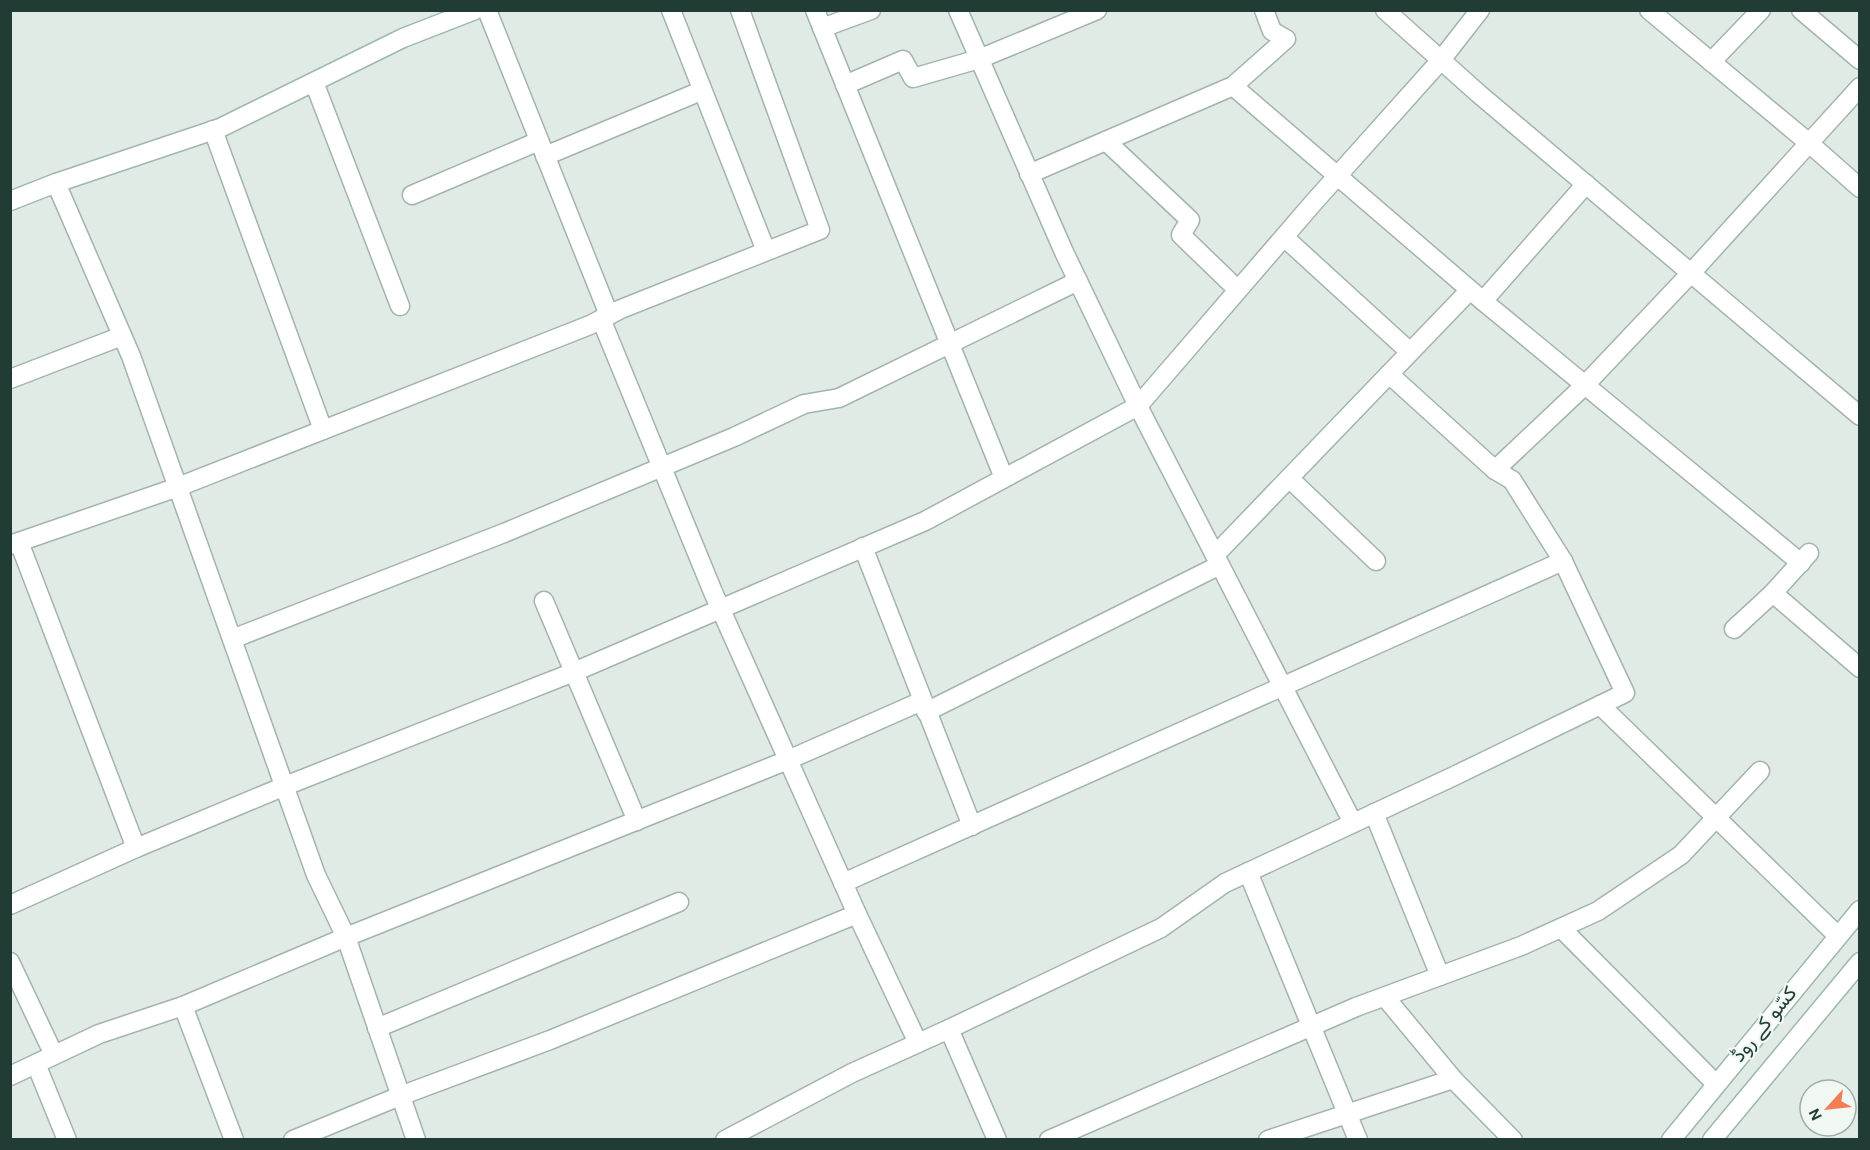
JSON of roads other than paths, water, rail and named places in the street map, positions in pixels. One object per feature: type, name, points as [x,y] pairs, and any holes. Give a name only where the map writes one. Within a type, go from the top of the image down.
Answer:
[{"type":"street","points":[[10,201],[56,183],[213,130],[403,38],[475,10]]},
{"type":"street","points":[[487,10],[542,148],[662,466],[720,608],[857,914],[918,1043]]},
{"type":"street","points":[[671,10],[766,251]]},
{"type":"street","points":[[136,848],[15,544],[178,487],[820,230],[741,10]]},
{"type":"street","points":[[815,10],[1004,478]]},
{"type":"street","points":[[822,28],[871,10]]},
{"type":"street","points":[[958,10],[1029,174],[1138,406],[1353,823]]},
{"type":"street","points":[[845,85],[903,60],[913,78],[979,59],[1097,10]]},
{"type":"street","points":[[1029,174],[1233,86],[1286,39],[1272,31],[1264,10]]},
{"type":"street","points":[[1385,10],[1860,416]]},
{"type":"street","points":[[10,905],[136,848],[285,786],[574,672],[925,521],[1138,406],[1337,176],[1441,60],[1480,10]]},
{"type":"street","points":[[1649,10],[1860,188]]},
{"type":"street","points":[[1711,62],[1761,10]]},
{"type":"street","points":[[1801,10],[1860,60]]},
{"type":"street","points":[[314,82],[400,306]]},
{"type":"street","points":[[1233,86],[1477,296],[1585,385],[1805,558],[1773,593],[1734,629]]},
{"type":"street","points":[[1495,470],[1585,385],[1691,273],[1860,87]]},
{"type":"street","points":[[412,195],[701,91]]},
{"type":"street","points":[[213,130],[323,430]]},
{"type":"street","points":[[1106,141],[1190,220],[1181,235],[1238,290]]},
{"type":"street","points":[[56,183],[122,336],[316,875],[346,937],[416,1140]]},
{"type":"street","points":[[10,1076],[99,1034],[183,1006],[346,937],[924,707],[1218,560],[1289,478],[1410,352],[1477,296],[1586,184]]},
{"type":"street","points":[[1284,237],[1410,352]]},
{"type":"street","points":[[232,639],[504,533],[734,437],[804,404],[839,398],[1078,281]]},
{"type":"street","points":[[10,379],[122,336]]},
{"type":"street","points":[[725,1140],[852,1073],[1161,928],[1225,883],[1625,693],[1563,561],[1512,480],[1495,470],[1389,374]]},
{"type":"street","points":[[1289,478],[1376,561]]},
{"type":"street","points":[[863,548],[972,826]]},
{"type":"street","points":[[843,883],[1563,561]]},
{"type":"street","points":[[1773,593],[1860,668]]},
{"type":"street","points":[[544,601],[637,821]]},
{"type":"street","points":[[1600,705],[1838,936]]},
{"type":"street","points":[[1049,1140],[1311,1026],[1521,946],[1598,911],[1681,855],[1760,771]]},
{"type":"street","points":[[1374,813],[1440,976]]},
{"type":"street","points":[[1248,872],[1358,1140]]},
{"type":"street","points":[[377,1028],[679,902]]},
{"type":"street","name":"کسّو کے روڈ","points":[[1671,1140],[1860,910]]},
{"type":"street","points":[[293,1140],[400,1096],[550,1040],[857,914]]},
{"type":"street","points":[[1561,928],[1716,1084]]},
{"type":"street","points":[[10,962],[54,1055]]},
{"type":"street","name":"کسّو کے روڈ","points":[[1712,1140],[1856,973]]},
{"type":"street","points":[[1384,997],[1453,1079],[1513,1140]]},
{"type":"street","points":[[183,1006],[234,1140]]},
{"type":"street","points":[[949,1029],[997,1140]]},
{"type":"street","points":[[36,1064],[67,1140]]},
{"type":"street","points":[[1268,1140],[1453,1079]]}]
